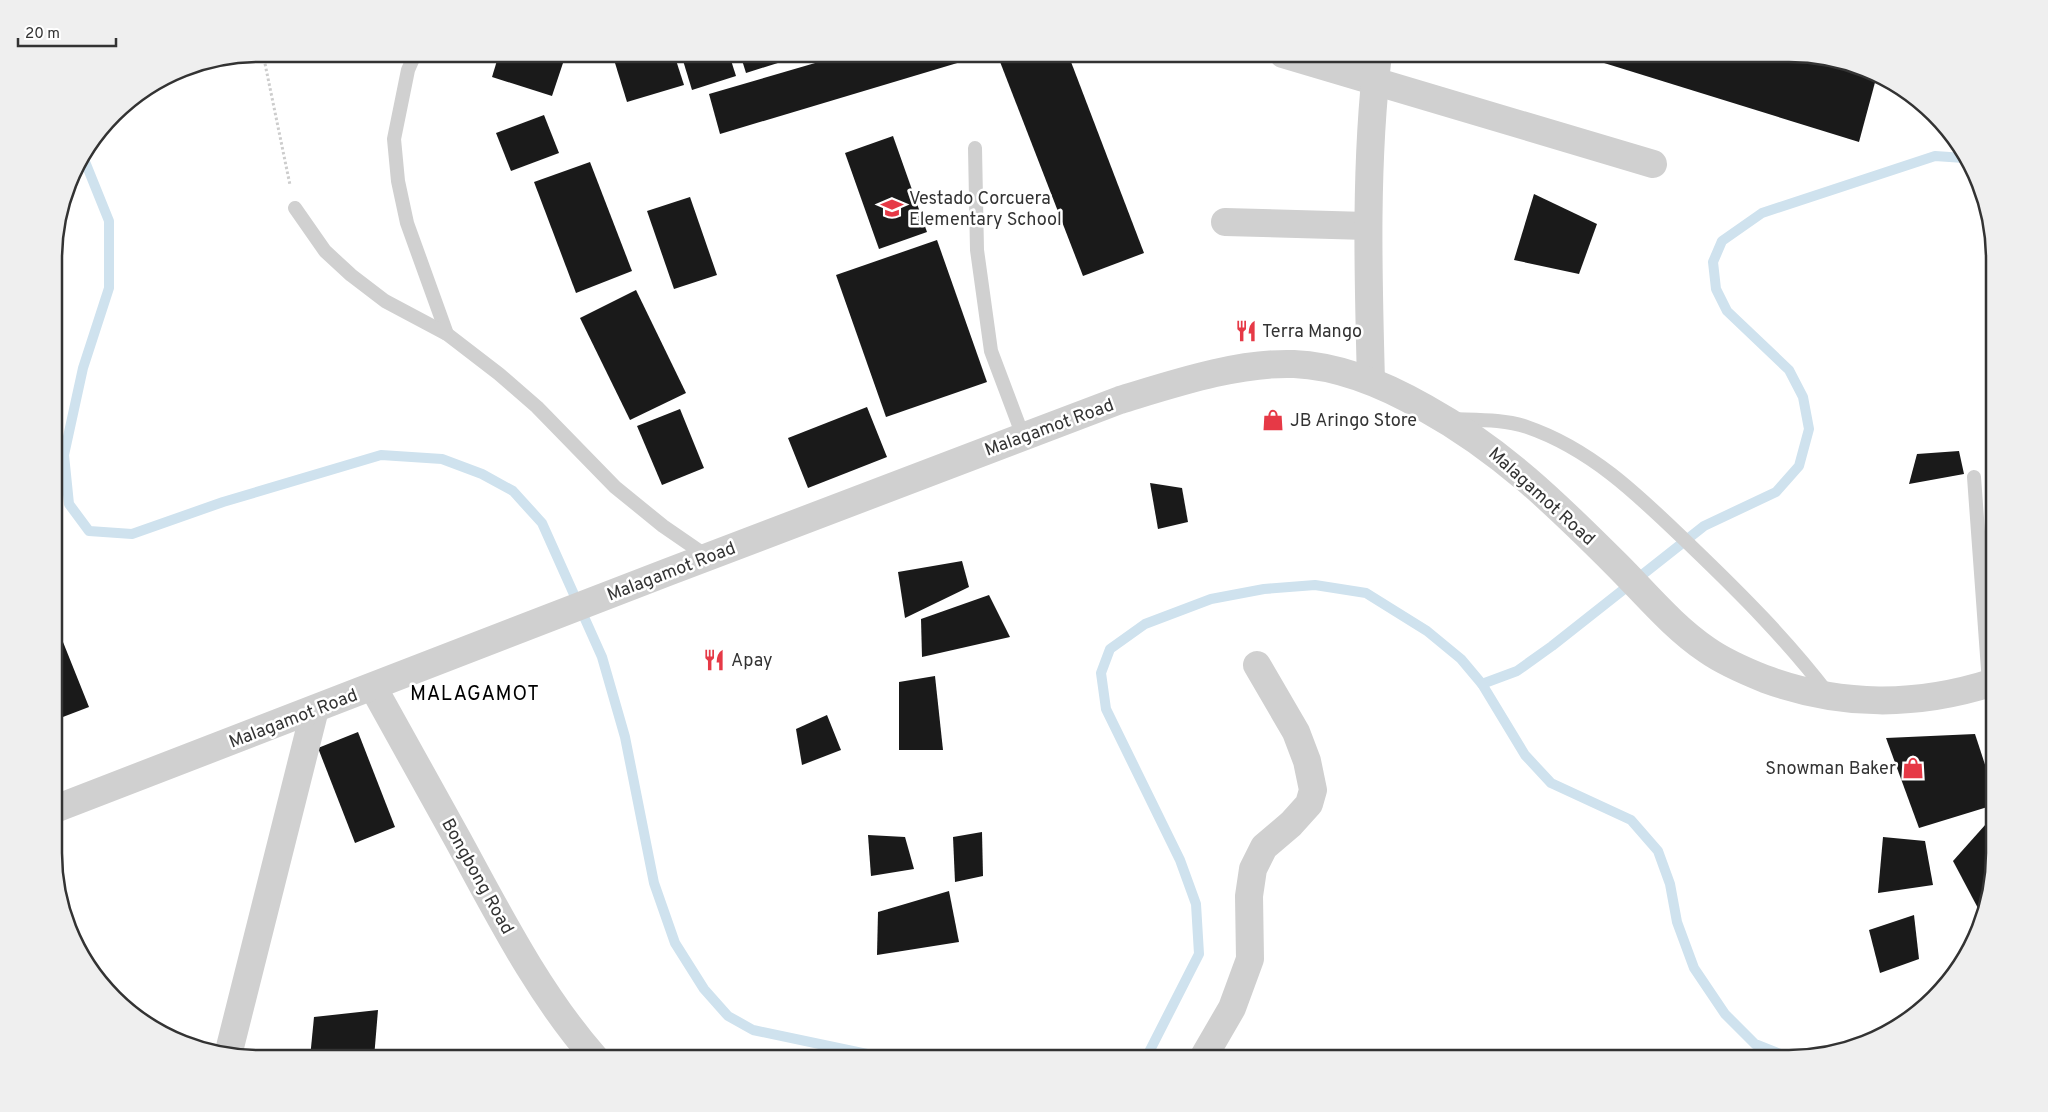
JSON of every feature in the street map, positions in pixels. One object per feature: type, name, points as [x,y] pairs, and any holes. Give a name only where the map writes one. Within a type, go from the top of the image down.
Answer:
[{"type":"street","points":[[1340,62],[1376,67],[1653,164]]},
{"type":"street","points":[[1370,381],[1368,226],[1376,67]]},
{"type":"street","points":[[1225,222],[1368,226]]},
{"type":"street","name":"Malagamot Road","points":[[62,806],[1120,400],[1173,384],[1254,367],[1294,364],[1330,369],[1370,381],[1405,397],[1445,419],[1490,448],[1538,488],[1678,626],[1708,651],[1743,671],[1783,685],[1831,698],[1861,700],[1908,699],[1950,694],[1986,684]]},
{"type":"street","points":[[1208,1050],[1232,1008],[1250,959],[1249,896],[1253,869],[1264,847],[1291,824],[1309,804],[1313,790],[1307,761],[1296,732],[1256,665]]},
{"type":"street","name":"Bongbong Road","points":[[373,687],[493,906],[534,976],[566,1022],[592,1050]]},
{"type":"street","points":[[230,1047],[314,709]]},
{"type":"lane","points":[[412,62],[408,70],[394,139],[398,181],[407,223],[447,334]]},
{"type":"lane","points":[[975,148],[977,250],[991,352],[1000,380],[1023,436]]},
{"type":"lane","points":[[295,208],[325,251],[351,275],[385,300],[447,334],[537,407],[615,487],[637,506],[708,557]]},
{"type":"lane","points":[[1445,419],[1486,420],[1526,427],[1566,444],[1601,466],[1631,489],[1782,636],[1831,698]]},
{"type":"lane","points":[[1974,477],[1986,622]]},
{"type":"path","points":[[265,62],[295,208]]},
{"type":"building","points":[[497,62],[563,62],[552,96],[492,77]]},
{"type":"building","points":[[677,62],[684,85],[627,102],[615,63]]},
{"type":"building","points":[[683,62],[732,62],[736,76],[692,90]]},
{"type":"building","points":[[743,62],[781,62],[746,73]]},
{"type":"building","points":[[819,62],[961,62],[720,134],[709,94]]},
{"type":"building","points":[[1000,62],[1071,62],[1144,253],[1083,276]]},
{"type":"building","points":[[1601,62],[1788,62],[1827,66],[1852,73],[1875,83],[1859,142]]},
{"type":"building","points":[[544,115],[559,153],[511,171],[496,133]]},
{"type":"building","points":[[893,136],[927,232],[879,249],[845,153]]},
{"type":"building","points":[[590,162],[632,271],[576,293],[534,182]]},
{"type":"building","points":[[1534,194],[1597,224],[1579,274],[1514,260]]},
{"type":"building","points":[[690,197],[717,275],[674,289],[647,211]]},
{"type":"building","points":[[937,240],[987,382],[886,417],[836,275]]},
{"type":"building","points":[[636,290],[686,393],[630,420],[580,318]]},
{"type":"building","points":[[867,407],[887,457],[808,488],[788,438]]},
{"type":"building","points":[[680,409],[704,468],[662,485],[637,426]]},
{"type":"building","points":[[1959,451],[1964,474],[1909,484],[1917,454]]},
{"type":"building","points":[[1150,483],[1182,488],[1188,522],[1158,529]]},
{"type":"building","points":[[962,561],[969,587],[905,618],[898,572]]},
{"type":"building","points":[[989,595],[1010,637],[922,657],[921,619]]},
{"type":"building","points":[[62,640],[89,707],[62,717]]},
{"type":"building","points":[[935,676],[943,750],[899,750],[899,682]]},
{"type":"building","points":[[827,715],[841,750],[802,765],[796,729]]},
{"type":"building","points":[[358,732],[395,827],[355,843],[318,748]]},
{"type":"building","points":[[1975,734],[1986,768],[1986,807],[1919,828],[1886,738]]},
{"type":"building","points":[[1986,824],[1984,878],[1978,907],[1953,861]]},
{"type":"building","points":[[982,832],[983,876],[955,882],[953,837]]},
{"type":"building","points":[[868,835],[905,837],[914,869],[871,876]]},
{"type":"building","points":[[1883,837],[1925,841],[1933,885],[1878,893]]},
{"type":"building","points":[[949,891],[959,942],[877,955],[878,912]]},
{"type":"building","points":[[1914,915],[1919,959],[1880,973],[1869,930]]},
{"type":"building","points":[[378,1010],[375,1050],[311,1050],[314,1017]]},
{"type":"waterway","points":[[1482,684],[1517,671],[1552,646],[1704,526],[1776,492],[1799,466],[1809,429],[1803,397],[1789,370],[1727,311],[1716,289],[1713,262],[1722,241],[1762,213],[1935,156],[1957,158]]},
{"type":"waterway","points":[[87,166],[109,221],[109,288],[83,368],[64,455],[69,504],[89,531],[132,534],[223,502],[381,455],[442,459],[482,474],[513,491],[542,523],[602,657],[625,737],[654,883],[675,943],[704,989],[728,1016],[753,1030],[848,1050]]},
{"type":"waterway","points":[[1150,1050],[1199,954],[1196,904],[1180,860],[1106,709],[1101,673],[1110,649],[1145,624],[1211,599],[1264,589],[1315,585],[1366,593],[1427,631],[1461,659],[1482,684],[1525,755],[1551,783],[1631,820],[1658,851],[1670,884],[1677,922],[1694,968],[1725,1014],[1755,1044],[1770,1050]]},
{"type":"place","name":"Vestado Corcuera Elementary School","points":[[892,208]]},
{"type":"place","name":"Terra Mango","points":[[1246,331]]},
{"type":"place","name":"JB Aringo Store","points":[[1273,420]]},
{"type":"place","name":"Apay","points":[[714,660]]},
{"type":"place","name":"Snowman Baker","points":[[1913,768]]},
{"type":"district","name":"MALAGAMOT","points":[[475,693]]}]
